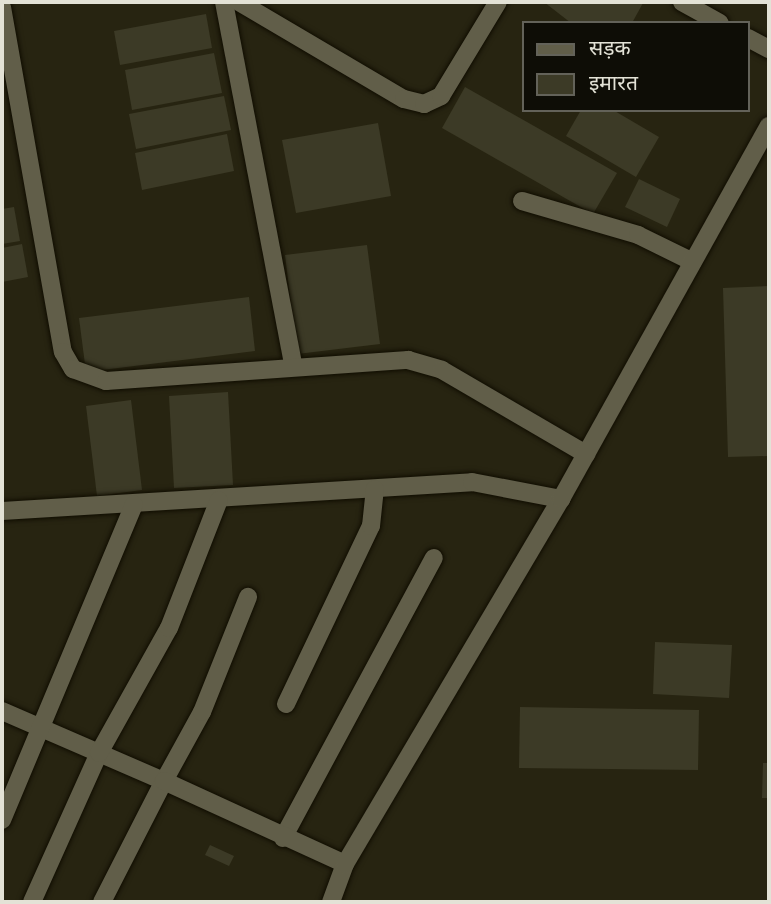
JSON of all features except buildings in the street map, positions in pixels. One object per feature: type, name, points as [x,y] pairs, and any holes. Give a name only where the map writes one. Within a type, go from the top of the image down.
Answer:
[{"type":"street","points":[[224,2],[293,365]]},
{"type":"street","points":[[239,2],[404,99],[424,104],[442,96],[498,2]]},
{"type":"street","points":[[682,2],[716,21]]},
{"type":"street","points":[[2,7],[63,352],[73,369],[106,381],[293,365],[408,360],[442,370],[586,454]]},
{"type":"street","points":[[750,39],[769,49]]},
{"type":"street","points":[[331,902],[345,864],[561,499],[769,126]]},
{"type":"street","points":[[522,201],[638,235],[693,262]]},
{"type":"street","points":[[2,511],[498,483],[561,499]]},
{"type":"street","points":[[286,704],[371,526],[375,489]]},
{"type":"street","points":[[32,902],[99,753],[169,628],[219,500]]},
{"type":"street","points":[[2,820],[43,728],[134,505]]},
{"type":"street","points":[[283,838],[434,558]]},
{"type":"street","points":[[102,902],[202,712],[248,597]]},
{"type":"street","points":[[2,711],[345,864]]}]
